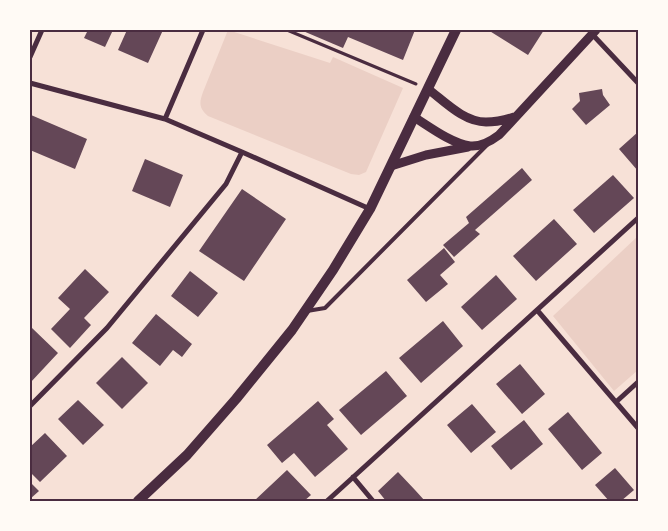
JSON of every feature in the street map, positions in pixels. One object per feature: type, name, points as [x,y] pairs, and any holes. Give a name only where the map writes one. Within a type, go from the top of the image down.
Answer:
[{"type":"main road","points":[[138,501],[187,455],[236,399],[292,330],[333,270],[370,209],[456,30]]},
{"type":"street","points":[[30,57],[42,30]]},
{"type":"street","points":[[165,119],[203,30]]},
{"type":"street","points":[[391,166],[426,155],[491,141],[594,32],[638,83]]},
{"type":"street","points":[[30,83],[165,119],[370,209]]},
{"type":"street","points":[[428,89],[456,111],[471,119],[496,122],[514,117]]},
{"type":"street","points":[[414,117],[457,142],[472,146]]},
{"type":"street","points":[[30,406],[113,320],[226,184],[242,152]]},
{"type":"street","points":[[327,501],[638,218]]},
{"type":"street","points":[[537,310],[638,428]]},
{"type":"street","points":[[616,402],[638,382]]},
{"type":"street","points":[[353,477],[374,501]]},
{"type":"lane","points":[[305,311],[325,308],[491,141]]},
{"type":"path","points":[[287,30],[428,89]]},
{"type":"shaded area","points":[[228,30],[330,63],[333,57],[403,88],[366,172],[359,175],[351,174],[208,116],[205,113],[200,102]]},
{"type":"shaded area","points":[[638,236],[638,370],[614,391],[553,316]]},
{"type":"building","points":[[88,30],[113,30],[105,47],[84,38]]},
{"type":"building","points":[[127,30],[163,30],[148,63],[118,50]]},
{"type":"building","points":[[304,30],[415,30],[403,60],[348,37],[343,48]]},
{"type":"building","points":[[488,30],[544,30],[528,55]]},
{"type":"building","points":[[602,89],[603,95],[610,105],[586,125],[572,109],[580,101],[579,93]]},
{"type":"building","points":[[31,115],[87,139],[75,169],[30,150]]},
{"type":"building","points":[[638,132],[638,171],[619,149]]},
{"type":"building","points":[[145,159],[183,175],[170,207],[132,191]]},
{"type":"building","points":[[522,168],[532,180],[475,230],[480,234],[454,257],[443,245],[469,223],[466,217]]},
{"type":"building","points":[[613,175],[634,198],[594,233],[573,210]]},
{"type":"building","points":[[242,189],[286,219],[244,281],[199,251]]},
{"type":"building","points":[[554,219],[577,244],[536,281],[513,256]]},
{"type":"building","points":[[444,248],[455,262],[440,275],[448,284],[426,302],[407,280]]},
{"type":"building","points":[[85,269],[109,292],[84,318],[91,325],[70,348],[51,329],[70,309],[58,298]]},
{"type":"building","points":[[190,271],[218,293],[198,317],[171,296]]},
{"type":"building","points":[[496,275],[517,299],[482,330],[461,307]]},
{"type":"building","points":[[156,314],[192,344],[182,357],[173,350],[160,366],[132,343]]},
{"type":"building","points":[[443,321],[463,346],[421,383],[399,358]]},
{"type":"building","points":[[32,328],[58,353],[30,383],[30,330]]},
{"type":"building","points":[[122,357],[148,383],[122,409],[96,383]]},
{"type":"building","points":[[520,364],[545,394],[522,414],[496,384]]},
{"type":"building","points":[[386,371],[407,396],[361,435],[339,410]]},
{"type":"building","points":[[78,400],[104,425],[83,445],[58,419]]},
{"type":"building","points":[[318,401],[334,419],[327,425],[348,449],[315,477],[294,453],[282,463],[267,445]]},
{"type":"building","points":[[472,404],[496,432],[471,453],[447,425]]},
{"type":"building","points":[[568,412],[602,453],[582,470],[548,429]]},
{"type":"building","points":[[524,420],[543,444],[511,470],[491,446]]},
{"type":"building","points":[[45,433],[67,456],[40,482],[30,472],[30,447]]},
{"type":"building","points":[[615,468],[634,490],[621,501],[609,501],[595,485]]},
{"type":"building","points":[[287,470],[311,495],[304,501],[254,501]]},
{"type":"building","points":[[398,472],[425,501],[386,501],[378,491]]},
{"type":"building","points":[[30,482],[39,491],[30,499]]}]
